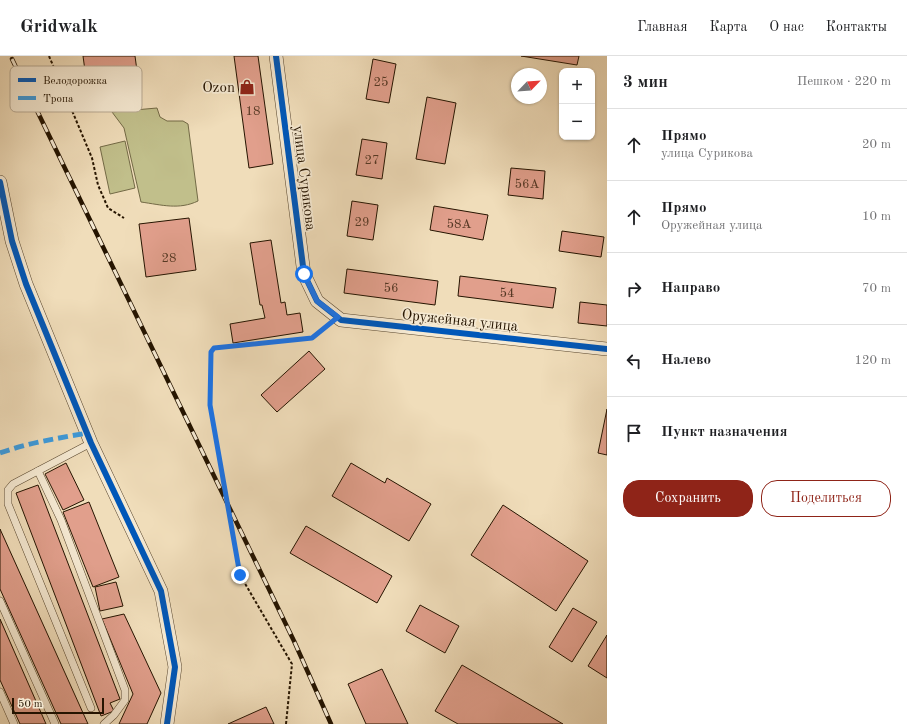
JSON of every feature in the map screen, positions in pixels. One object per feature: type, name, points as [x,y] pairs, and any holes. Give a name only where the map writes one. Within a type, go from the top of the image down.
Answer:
[{"type":"street","name":"улица Сурикова","points":[[276,56],[304,274],[317,301]]},
{"type":"street","points":[[0,182],[18,263],[91,443],[161,591],[175,667],[167,724]]},
{"type":"street","name":"Оружейная улица","points":[[317,301],[341,320],[607,349]]},
{"type":"lane","points":[[91,443],[13,484],[8,490],[8,504],[91,708]]},
{"type":"lane","points":[[38,471],[61,520],[125,690],[125,700],[108,723]]},
{"type":"lane","points":[[0,601],[55,724]]},
{"type":"lane","points":[[0,692],[14,724]]},
{"type":"path","points":[[49,56],[53,66]]},
{"type":"path","points":[[73,112],[92,158],[98,184],[108,208],[124,218]]},
{"type":"path","points":[[286,724],[292,664],[240,575],[210,405],[211,352],[214,348],[312,338],[338,317]]},
{"type":"shaded area","points":[[157,108],[160,117],[167,121],[183,121],[188,124],[198,201],[191,204],[177,206],[141,202],[124,128],[112,112],[142,112],[142,109]]},
{"type":"shaded area","points":[[125,141],[135,188],[110,194],[100,147]]},
{"type":"building","points":[[83,56],[135,56],[136,66],[84,66]]},
{"type":"building","points":[[234,56],[258,56],[273,164],[249,168]]},
{"type":"building","points":[[521,56],[579,56],[577,65]]},
{"type":"building","points":[[373,59],[396,64],[389,103],[366,99]]},
{"type":"building","points":[[427,97],[456,103],[445,164],[416,159]]},
{"type":"building","points":[[362,139],[387,143],[382,179],[356,175]]},
{"type":"building","points":[[511,168],[545,171],[543,199],[508,195]]},
{"type":"building","points":[[352,201],[378,205],[373,240],[347,236]]},
{"type":"building","points":[[434,206],[488,215],[483,240],[430,230]]},
{"type":"building","points":[[189,218],[196,270],[146,277],[139,224]]},
{"type":"building","points":[[562,231],[604,237],[601,257],[559,251]]},
{"type":"building","points":[[271,240],[281,303],[285,302],[287,315],[300,313],[303,332],[233,343],[230,324],[265,318],[262,305],[260,305],[250,243]]},
{"type":"building","points":[[347,269],[438,281],[435,305],[344,293]]},
{"type":"building","points":[[460,276],[556,288],[553,308],[458,296]]},
{"type":"building","points":[[580,302],[607,305],[607,326],[578,323]]},
{"type":"building","points":[[309,351],[325,369],[277,412],[261,395]]},
{"type":"building","points":[[607,409],[607,455],[598,453]]},
{"type":"building","points":[[66,463],[84,500],[63,510],[45,474]]},
{"type":"building","points":[[351,463],[385,483],[387,478],[431,504],[409,541],[332,496]]},
{"type":"building","points":[[38,485],[120,699],[110,703],[114,711],[101,716],[16,493]]},
{"type":"building","points":[[89,502],[119,577],[93,587],[63,512]]},
{"type":"building","points":[[503,505],[588,561],[556,611],[471,555]]},
{"type":"building","points":[[306,526],[392,576],[377,603],[290,553]]},
{"type":"building","points":[[0,529],[88,724],[61,724],[0,589]]},
{"type":"building","points":[[116,582],[123,606],[100,611],[95,587]]},
{"type":"building","points":[[420,605],[459,626],[445,653],[406,631]]},
{"type":"building","points":[[573,608],[597,622],[572,662],[549,647]]},
{"type":"building","points":[[124,614],[161,693],[147,724],[119,724],[133,694],[102,619]]},
{"type":"building","points":[[0,619],[46,724],[20,724],[0,680]]},
{"type":"building","points":[[607,635],[607,678],[588,666]]},
{"type":"building","points":[[462,665],[563,724],[458,724],[435,711]]},
{"type":"building","points":[[382,669],[408,724],[366,724],[348,684]]},
{"type":"building","points":[[266,707],[274,724],[228,724]]},
{"type":"railway","points":[[12,59],[15,66]]},
{"type":"railway","points":[[38,112],[294,641],[331,724]]},
{"type":"marked path","points":[[0,453],[32,444],[88,433]]},
{"type":"cycle path","points":[[276,56],[304,274],[317,301],[341,320],[607,349]]},
{"type":"cycle path","points":[[0,182],[12,241],[26,284],[91,443],[161,591],[175,667],[167,724]]},
{"type":"place","name":"Ozon","points":[[247,87]]},
{"type":"route","points":[[240,575],[210,405],[211,352],[214,348],[312,338],[338,317],[317,301],[304,274]]}]
